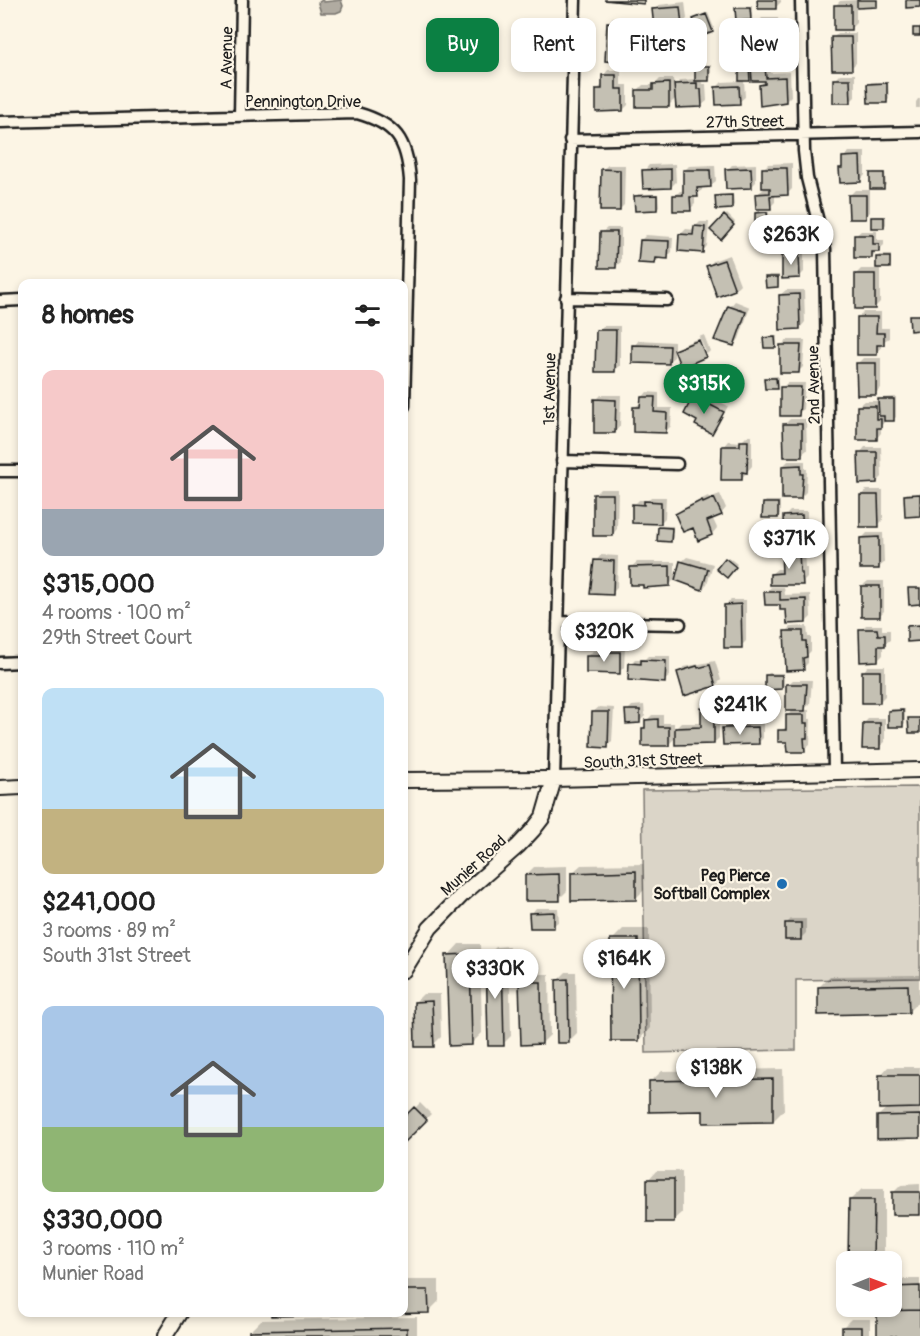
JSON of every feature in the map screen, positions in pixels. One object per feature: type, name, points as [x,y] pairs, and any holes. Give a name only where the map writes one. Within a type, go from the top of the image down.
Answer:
[{"type":"street","name":"A Avenue","points":[[240,116],[242,0]]},
{"type":"street","name":"1st Avenue","points":[[554,779],[575,0]]},
{"type":"street","name":"2nd Avenue","points":[[801,0],[803,135],[807,178],[825,249],[834,771]]},
{"type":"street","name":"Pennington Drive","points":[[0,122],[357,113],[372,117],[388,126],[400,139],[408,157],[410,180],[406,279]]},
{"type":"street","name":"27th Street","points":[[570,140],[920,132]]},
{"type":"street","points":[[566,298],[668,300]]},
{"type":"street","points":[[0,301],[18,300]]},
{"type":"street","points":[[562,461],[677,464]]},
{"type":"street","points":[[0,471],[18,471]]},
{"type":"street","points":[[558,622],[681,624]]},
{"type":"street","points":[[0,663],[18,662]]},
{"type":"street","name":"South 31st Street","points":[[408,780],[554,779],[920,770]]},
{"type":"street","name":"Munier Road","points":[[408,964],[430,928],[533,830],[543,817],[554,779]]},
{"type":"street","points":[[0,788],[18,787]]},
{"type":"street","points":[[165,1336],[177,1317]]},
{"type":"shaded area","points":[[322,0],[324,2],[341,0],[343,6],[341,11],[321,13],[318,3]]},
{"type":"shaded area","name":"Peg Pierce Softball Complex","points":[[920,787],[920,978],[796,980],[796,1050],[646,1053],[642,790]]},
{"type":"building","points":[[604,0],[644,0],[644,4]]},
{"type":"building","points":[[757,0],[776,0],[776,9],[758,9]]},
{"type":"building","points":[[857,0],[877,0],[877,7],[857,8]]},
{"type":"building","points":[[906,0],[920,0],[920,7],[906,8]]},
{"type":"building","points":[[834,5],[851,5],[851,30],[834,30]]},
{"type":"building","points":[[680,7],[681,18],[653,18],[652,9]]},
{"type":"building","points":[[735,8],[750,8],[751,18],[736,18]]},
{"type":"building","points":[[706,14],[713,32],[707,34],[707,18],[696,18]]},
{"type":"building","points":[[607,22],[608,22],[608,61],[605,61]]},
{"type":"building","points":[[913,28],[920,28],[920,36],[913,36]]},
{"type":"building","points":[[831,37],[851,37],[852,70],[832,70]]},
{"type":"building","points":[[707,66],[709,66],[709,81],[695,81],[695,72],[707,72]]},
{"type":"building","points":[[739,72],[749,72],[750,81],[739,81]]},
{"type":"building","points":[[751,72],[766,72],[766,78],[785,77],[786,102],[760,106],[759,85],[765,84],[765,81],[752,81]]},
{"type":"building","points":[[602,75],[616,75],[616,89],[623,89],[623,111],[596,112],[596,89],[602,89]]},
{"type":"building","points":[[833,79],[850,79],[851,103],[833,103]]},
{"type":"building","points":[[669,83],[669,107],[636,107],[636,90],[653,90],[653,84]]},
{"type":"building","points":[[697,83],[697,89],[701,89],[702,107],[676,108],[674,84]]},
{"type":"building","points":[[887,83],[887,103],[868,103],[867,84]]},
{"type":"building","points":[[739,86],[740,104],[716,105],[715,87]]},
{"type":"building","points":[[860,156],[861,182],[840,183],[839,168],[842,168],[842,157]]},
{"type":"building","points":[[751,168],[752,188],[726,189],[725,169]]},
{"type":"building","points":[[762,168],[787,168],[788,195],[770,196],[771,209],[756,209],[755,194],[770,193],[770,188],[762,188]]},
{"type":"building","points":[[601,169],[620,170],[620,211],[600,211]]},
{"type":"building","points":[[671,169],[671,188],[643,189],[642,170]]},
{"type":"building","points":[[683,170],[710,170],[711,187],[697,188],[698,197],[690,197],[691,211],[673,211],[673,195],[683,195]]},
{"type":"building","points":[[870,173],[884,173],[884,189],[870,189]]},
{"type":"building","points":[[657,195],[657,210],[635,211],[634,196]]},
{"type":"building","points":[[732,195],[732,209],[716,210],[715,196]]},
{"type":"building","points":[[848,195],[866,195],[866,219],[849,219]]},
{"type":"building","points":[[767,212],[768,223],[755,224],[755,213]]},
{"type":"building","points":[[724,215],[734,225],[721,240],[710,230]]},
{"type":"building","points":[[871,217],[884,217],[884,228],[871,228]]},
{"type":"building","points":[[774,221],[791,221],[792,245],[774,245]]},
{"type":"building","points":[[694,226],[705,227],[703,253],[678,251],[679,234],[693,235]]},
{"type":"building","points":[[600,232],[617,232],[616,268],[599,268]]},
{"type":"building","points":[[854,235],[873,235],[873,244],[879,244],[879,252],[872,252],[872,258],[854,258]]},
{"type":"building","points":[[640,240],[669,241],[668,259],[656,258],[655,264],[638,263]]},
{"type":"building","points":[[782,254],[799,254],[800,278],[782,279]]},
{"type":"building","points":[[876,257],[890,257],[890,268],[876,268]]},
{"type":"building","points":[[724,260],[735,290],[717,297],[706,266]]},
{"type":"building","points":[[855,274],[875,274],[875,309],[855,309]]},
{"type":"building","points":[[765,277],[778,277],[778,287],[766,288]]},
{"type":"building","points":[[799,294],[800,329],[780,330],[779,295]]},
{"type":"building","points":[[728,306],[746,312],[734,346],[714,340]]},
{"type":"building","points":[[909,315],[920,315],[920,330],[910,331]]},
{"type":"building","points":[[857,317],[877,317],[876,333],[884,333],[884,345],[877,345],[877,355],[857,355]]},
{"type":"building","points":[[596,330],[616,330],[615,372],[595,372]]},
{"type":"building","points":[[775,337],[776,348],[764,348],[763,338]]},
{"type":"building","points":[[699,340],[706,357],[681,368],[674,350]]},
{"type":"building","points":[[632,345],[670,346],[669,364],[632,363]]},
{"type":"building","points":[[780,345],[801,345],[799,373],[780,373]]},
{"type":"building","points":[[856,363],[876,363],[876,395],[857,395]]},
{"type":"building","points":[[764,378],[776,378],[777,389],[765,389]]},
{"type":"building","points":[[780,387],[801,387],[799,416],[780,416]]},
{"type":"building","points":[[693,396],[724,412],[712,434],[695,425],[697,421],[684,414]]},
{"type":"building","points":[[641,397],[655,397],[654,412],[667,413],[666,433],[633,432],[633,407],[640,407]]},
{"type":"building","points":[[594,399],[616,400],[615,433],[594,433]]},
{"type":"building","points":[[878,399],[894,399],[894,421],[884,421],[884,416],[879,416]]},
{"type":"building","points":[[857,406],[876,406],[876,419],[881,419],[881,428],[877,428],[877,440],[857,440]]},
{"type":"building","points":[[783,424],[802,424],[802,457],[784,457]]},
{"type":"building","points":[[740,441],[748,441],[747,473],[742,472],[742,480],[721,480],[722,446],[740,446]]},
{"type":"building","points":[[858,452],[877,452],[877,483],[859,484]]},
{"type":"building","points":[[801,465],[801,474],[803,474],[801,499],[782,499],[782,466]]},
{"type":"building","points":[[593,494],[613,494],[613,536],[593,536]]},
{"type":"building","points":[[920,494],[920,516],[905,517],[904,495]]},
{"type":"building","points":[[860,495],[878,495],[879,527],[860,527]]},
{"type":"building","points":[[714,498],[722,515],[707,521],[712,535],[698,541],[693,528],[683,532],[675,514],[702,500],[703,503]]},
{"type":"building","points":[[644,501],[661,502],[661,524],[632,523],[632,504],[644,505]]},
{"type":"building","points":[[763,503],[778,503],[778,518],[762,518]]},
{"type":"building","points":[[802,515],[803,544],[784,545],[783,516]]},
{"type":"building","points":[[658,527],[672,528],[671,542],[657,541]]},
{"type":"building","points":[[879,537],[879,569],[860,569],[860,538]]},
{"type":"building","points":[[781,550],[799,550],[803,585],[770,585],[770,574],[782,573]]},
{"type":"building","points":[[725,558],[736,567],[727,578],[716,569]]},
{"type":"building","points":[[594,560],[614,561],[613,595],[590,594]]},
{"type":"building","points":[[680,561],[708,569],[702,590],[675,580]]},
{"type":"building","points":[[670,566],[670,586],[643,588],[643,585],[630,585],[630,567]]},
{"type":"building","points":[[861,586],[880,586],[880,617],[861,617]]},
{"type":"building","points":[[908,588],[920,588],[920,604],[909,605]]},
{"type":"building","points":[[764,592],[780,592],[780,600],[806,599],[806,623],[787,624],[786,610],[780,610],[780,605],[765,605]]},
{"type":"building","points":[[741,604],[742,648],[724,648],[724,605]]},
{"type":"building","points":[[920,625],[920,641],[907,642],[907,626]]},
{"type":"building","points":[[859,629],[877,629],[878,635],[885,635],[885,646],[878,646],[878,661],[860,662]]},
{"type":"building","points":[[784,631],[803,631],[807,657],[803,658],[804,670],[786,671]]},
{"type":"building","points":[[600,652],[620,652],[620,674],[586,673],[586,656],[600,656]]},
{"type":"building","points":[[641,660],[666,661],[665,683],[628,680],[629,663],[641,664]]},
{"type":"building","points":[[710,665],[716,686],[684,696],[677,672]]},
{"type":"building","points":[[862,671],[880,671],[880,703],[862,703]]},
{"type":"building","points":[[765,675],[782,675],[782,689],[765,690]]},
{"type":"building","points":[[786,684],[807,684],[805,711],[786,711]]},
{"type":"building","points":[[701,708],[714,708],[714,744],[675,745],[675,728],[701,727]]},
{"type":"building","points":[[625,710],[640,710],[640,723],[626,724]]},
{"type":"building","points":[[903,710],[903,727],[888,727],[888,711]]},
{"type":"building","points":[[592,712],[609,712],[608,748],[591,747]]},
{"type":"building","points":[[786,715],[804,715],[804,723],[807,723],[807,738],[804,738],[805,752],[788,752],[787,742],[778,742],[778,730],[786,730]]},
{"type":"building","points":[[908,718],[920,718],[920,733],[909,733]]},
{"type":"building","points":[[658,719],[658,727],[669,727],[669,746],[642,746],[642,728],[645,728],[645,720]]},
{"type":"building","points":[[863,723],[880,723],[880,749],[862,749]]},
{"type":"building","points":[[758,727],[759,744],[723,745],[722,728]]},
{"type":"building","points":[[636,871],[636,900],[571,901],[571,873]]},
{"type":"building","points":[[559,874],[560,901],[525,901],[525,875]]},
{"type":"building","points":[[554,912],[554,928],[530,928],[529,913]]},
{"type":"building","points":[[785,923],[801,923],[801,940],[785,940]]},
{"type":"building","points":[[610,939],[638,939],[639,1041],[611,1041]]},
{"type":"building","points":[[470,954],[472,1045],[449,1046],[446,955]]},
{"type":"building","points":[[486,954],[502,954],[504,1046],[488,1046]]},
{"type":"building","points":[[568,979],[569,1043],[557,1043],[556,980]]},
{"type":"building","points":[[519,982],[541,982],[542,1044],[521,1045]]},
{"type":"building","points":[[908,985],[909,1013],[818,1015],[818,987]]},
{"type":"building","points":[[432,1001],[434,1047],[415,1047],[414,1002]]},
{"type":"building","points":[[879,1075],[920,1075],[920,1108],[879,1109]]},
{"type":"building","points":[[773,1079],[773,1122],[703,1123],[703,1111],[649,1112],[649,1081]]},
{"type":"building","points":[[414,1107],[427,1120],[408,1139],[408,1113]]},
{"type":"building","points":[[920,1115],[920,1138],[877,1139],[877,1116]]},
{"type":"building","points":[[647,1179],[674,1179],[674,1222],[647,1222]]},
{"type":"building","points":[[892,1192],[920,1192],[920,1215],[892,1215]]},
{"type":"building","points":[[849,1200],[874,1200],[873,1251],[848,1251]]},
{"type":"building","points":[[920,1286],[920,1310],[902,1310],[902,1287]]},
{"type":"building","points":[[408,1290],[428,1290],[429,1313],[408,1313]]},
{"type":"building","points":[[902,1310],[920,1310],[920,1336],[877,1336],[877,1317],[902,1317]]},
{"type":"building","points":[[842,1327],[862,1327],[862,1336],[842,1336]]},
{"type":"building","points":[[407,1328],[407,1336],[249,1336],[249,1331]]},
{"type":"place","name":"Peg Pierce Softball Complex","points":[[782,884]]}]
